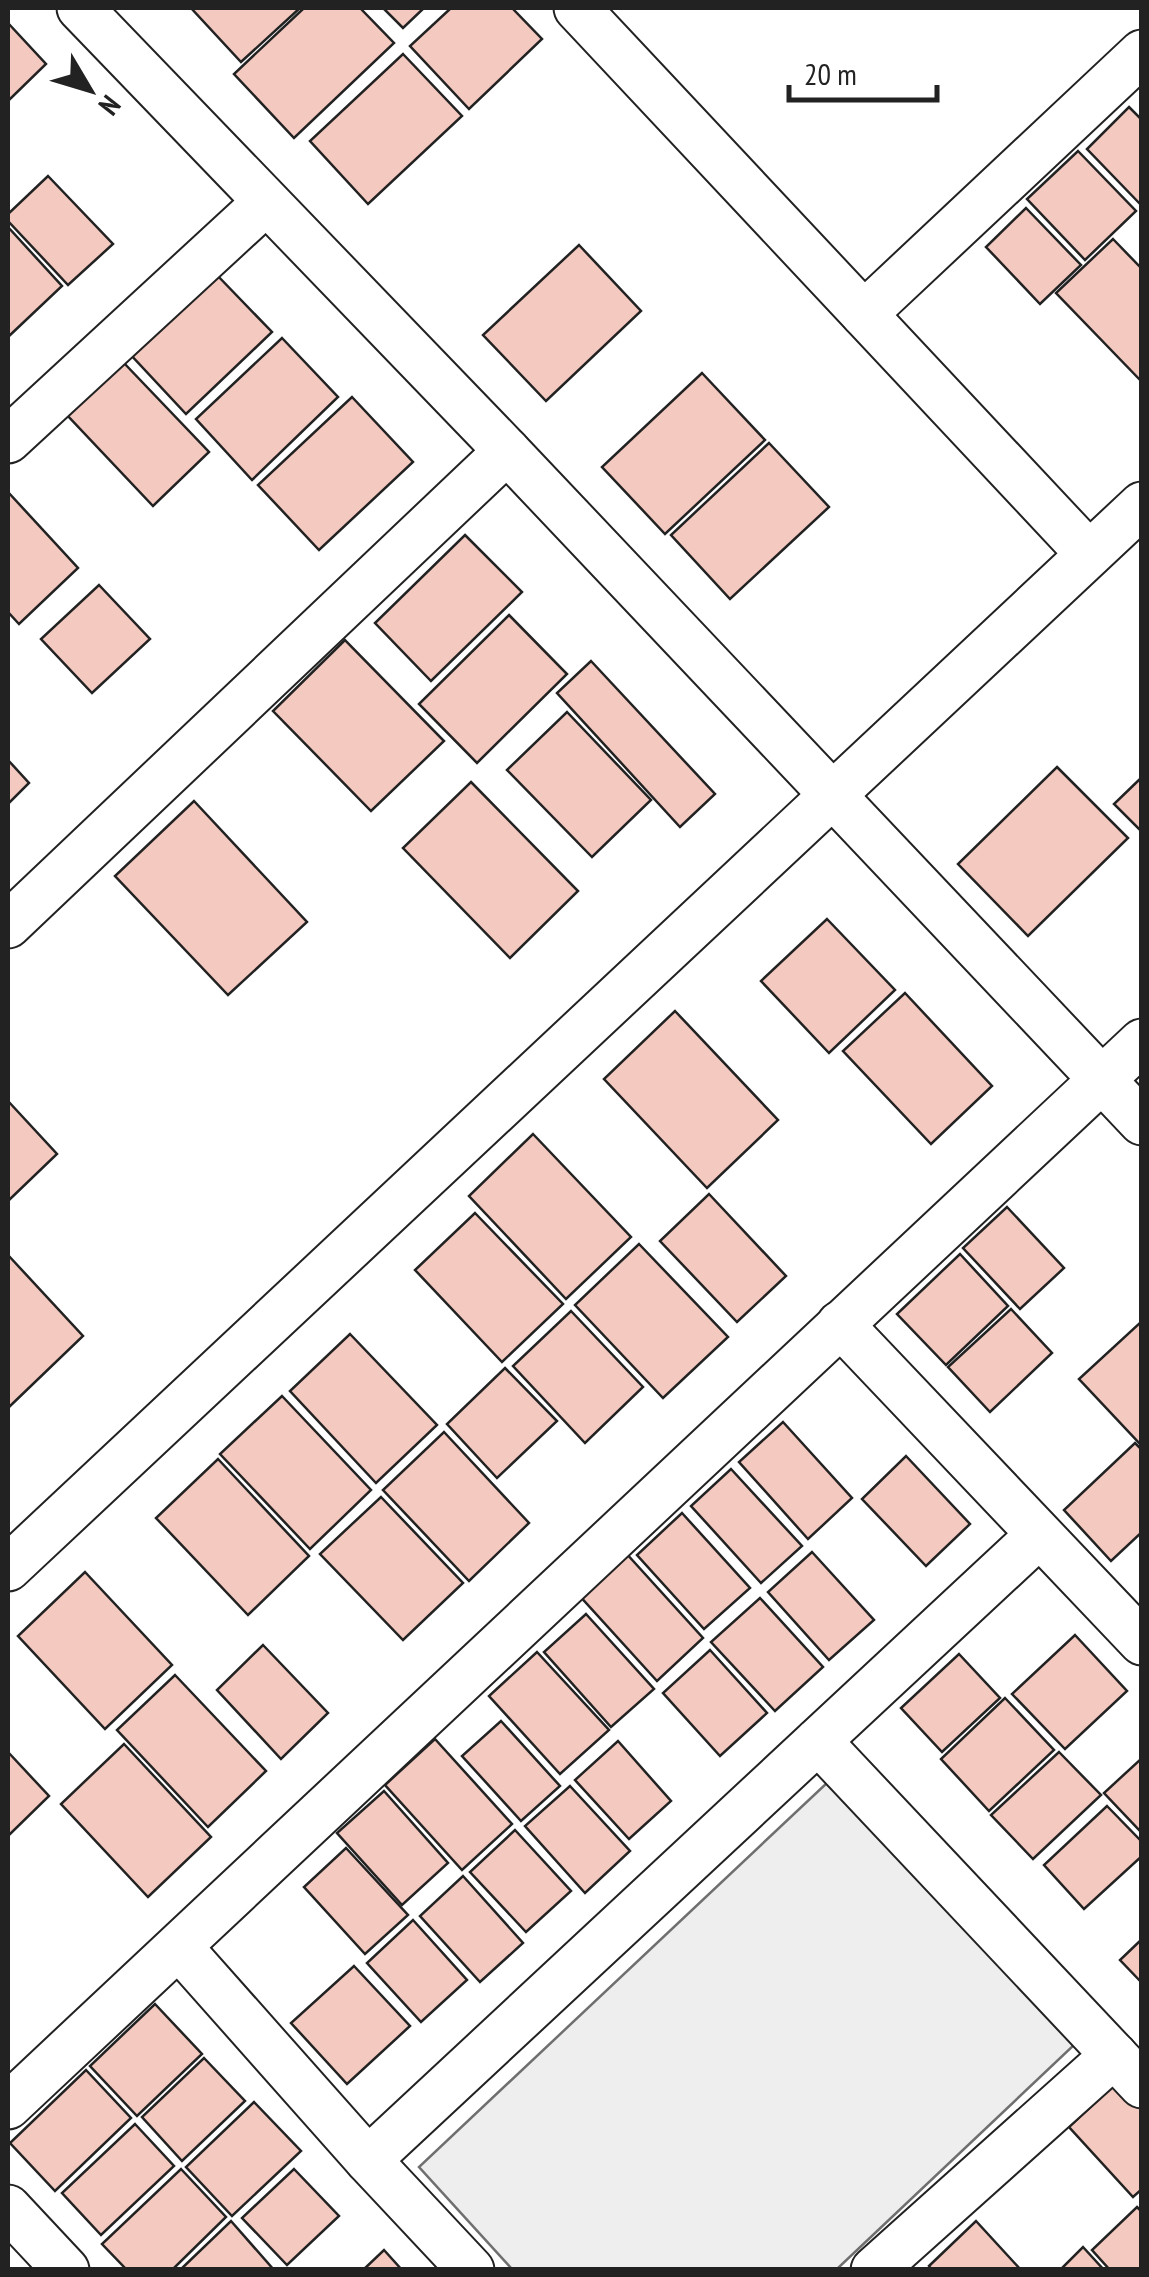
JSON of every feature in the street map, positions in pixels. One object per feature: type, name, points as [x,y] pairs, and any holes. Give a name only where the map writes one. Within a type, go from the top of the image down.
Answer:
[{"type":"street","points":[[80,8],[507,451],[1142,1122]]},
{"type":"street","points":[[577,8],[1089,554]]},
{"type":"street","points":[[864,314],[1142,53]]},
{"type":"street","points":[[8,440],[266,202]]},
{"type":"street","points":[[8,925],[507,451]]},
{"type":"street","points":[[16,1542],[832,795],[1142,505]]},
{"type":"street","points":[[8,2106],[1142,1042]]},
{"type":"street","points":[[840,1324],[1142,1642]]},
{"type":"street","points":[[368,2160],[1040,1535]]},
{"type":"street","points":[[818,1741],[1128,2070],[874,2270]]},
{"type":"street","points":[[180,1948],[471,2270]]},
{"type":"street","points":[[8,2208],[66,2270]]},
{"type":"shaded area","points":[[829,1781],[1074,2045],[837,2269],[512,2269],[419,2167]]},
{"type":"building","points":[[191,8],[300,8],[241,62]]},
{"type":"building","points":[[304,8],[360,8],[394,43],[294,138],[234,74]]},
{"type":"building","points":[[383,8],[424,8],[403,28]]},
{"type":"building","points":[[451,8],[512,8],[542,39],[469,109],[410,46]]},
{"type":"building","points":[[8,23],[46,64],[8,101]]},
{"type":"building","points":[[403,54],[462,116],[368,204],[310,141]]},
{"type":"building","points":[[1129,107],[1142,120],[1142,206],[1087,149]]},
{"type":"building","points":[[1078,151],[1136,211],[1085,260],[1027,199]]},
{"type":"building","points":[[48,176],[113,244],[68,285],[8,221],[8,214]]},
{"type":"building","points":[[1026,208],[1081,265],[1040,304],[986,247]]},
{"type":"building","points":[[8,227],[62,286],[8,337]]},
{"type":"building","points":[[1113,239],[1142,269],[1142,382],[1056,293]]},
{"type":"building","points":[[579,245],[641,311],[546,401],[483,335]]},
{"type":"building","points":[[215,273],[272,332],[186,414],[130,354]]},
{"type":"building","points":[[282,338],[338,397],[252,480],[196,419]]},
{"type":"building","points":[[123,362],[209,452],[153,506],[67,415]]},
{"type":"building","points":[[702,373],[765,440],[665,534],[602,467]]},
{"type":"building","points":[[352,397],[413,462],[319,550],[258,485]]},
{"type":"building","points":[[769,443],[829,507],[730,599],[671,535]]},
{"type":"building","points":[[8,492],[78,568],[19,624],[8,612]]},
{"type":"building","points":[[465,535],[522,592],[431,681],[375,623]]},
{"type":"building","points":[[99,585],[150,639],[92,693],[41,639]]},
{"type":"building","points":[[509,615],[567,674],[477,763],[419,704]]},
{"type":"building","points":[[345,640],[444,741],[371,811],[273,711]]},
{"type":"building","points":[[591,661],[715,794],[680,827],[557,693]]},
{"type":"building","points":[[567,712],[651,800],[592,857],[507,770]]},
{"type":"building","points":[[8,760],[29,783],[8,804]]},
{"type":"building","points":[[1057,767],[1128,838],[1028,936],[958,864]]},
{"type":"building","points":[[1142,777],[1142,832],[1114,804]]},
{"type":"building","points":[[471,782],[578,891],[510,958],[403,848]]},
{"type":"building","points":[[194,801],[307,922],[228,995],[115,876]]},
{"type":"building","points":[[827,919],[895,990],[829,1053],[761,981]]},
{"type":"building","points":[[905,993],[992,1086],[931,1144],[843,1051]]},
{"type":"building","points":[[675,1011],[778,1120],[707,1188],[604,1079]]},
{"type":"building","points":[[8,1101],[57,1154],[8,1201]]},
{"type":"building","points":[[533,1134],[631,1237],[566,1299],[469,1196]]},
{"type":"building","points":[[709,1194],[786,1276],[737,1322],[660,1241]]},
{"type":"building","points":[[1007,1207],[1064,1268],[1020,1309],[963,1248]]},
{"type":"building","points":[[475,1213],[563,1304],[502,1362],[415,1270]]},
{"type":"building","points":[[639,1244],[728,1337],[663,1398],[575,1305]]},
{"type":"building","points":[[960,1254],[1008,1306],[946,1365],[897,1314]]},
{"type":"building","points":[[8,1255],[83,1336],[8,1408]]},
{"type":"building","points":[[1011,1309],[1052,1353],[990,1412],[948,1367]]},
{"type":"building","points":[[571,1311],[643,1387],[585,1443],[513,1366]]},
{"type":"building","points":[[1142,1321],[1142,1446],[1079,1379]]},
{"type":"building","points":[[350,1334],[437,1425],[376,1483],[290,1391]]},
{"type":"building","points":[[505,1368],[557,1421],[497,1478],[447,1424]]},
{"type":"building","points":[[282,1396],[371,1490],[310,1549],[220,1454]]},
{"type":"building","points":[[783,1422],[852,1498],[808,1539],[739,1462]]},
{"type":"building","points":[[444,1432],[529,1523],[469,1581],[383,1490]]},
{"type":"building","points":[[1135,1443],[1142,1450],[1142,1532],[1111,1561],[1064,1510]]},
{"type":"building","points":[[906,1456],[970,1524],[926,1566],[862,1499]]},
{"type":"building","points":[[218,1459],[309,1556],[248,1615],[156,1518]]},
{"type":"building","points":[[731,1469],[802,1546],[761,1583],[691,1506]]},
{"type":"building","points":[[381,1497],[463,1583],[403,1640],[320,1554]]},
{"type":"building","points":[[682,1513],[750,1588],[704,1629],[637,1555]]},
{"type":"building","points":[[625,1552],[703,1638],[657,1681],[578,1594]]},
{"type":"building","points":[[812,1552],[874,1620],[829,1660],[768,1592]]},
{"type":"building","points":[[85,1572],[172,1665],[105,1729],[18,1636]]},
{"type":"building","points":[[760,1598],[823,1667],[775,1711],[711,1642]]},
{"type":"building","points":[[586,1614],[654,1689],[611,1727],[544,1652]]},
{"type":"building","points":[[1075,1635],[1127,1691],[1065,1749],[1012,1694]]},
{"type":"building","points":[[263,1645],[328,1713],[281,1759],[217,1690]]},
{"type":"building","points":[[710,1650],[767,1713],[720,1756],[663,1693]]},
{"type":"building","points":[[537,1652],[609,1730],[560,1774],[489,1696]]},
{"type":"building","points":[[959,1654],[1000,1698],[942,1752],[901,1708]]},
{"type":"building","points":[[175,1675],[266,1771],[208,1827],[117,1730]]},
{"type":"building","points":[[1005,1698],[1054,1750],[989,1811],[941,1759]]},
{"type":"building","points":[[501,1721],[560,1786],[521,1821],[462,1756]]},
{"type":"building","points":[[435,1739],[512,1824],[462,1870],[385,1785]]},
{"type":"building","points":[[618,1741],[671,1801],[629,1839],[575,1780]]},
{"type":"building","points":[[124,1744],[211,1837],[148,1897],[61,1804]]},
{"type":"building","points":[[8,1752],[49,1796],[8,1836]]},
{"type":"building","points":[[1059,1752],[1101,1795],[1033,1859],[991,1815]]},
{"type":"building","points":[[1142,1758],[1142,1833],[1104,1793]]},
{"type":"building","points":[[570,1786],[630,1851],[585,1893],[525,1826]]},
{"type":"building","points":[[384,1791],[448,1863],[402,1905],[337,1833]]},
{"type":"building","points":[[1107,1806],[1142,1842],[1142,1856],[1084,1909],[1044,1865]]},
{"type":"building","points":[[515,1830],[571,1891],[526,1932],[470,1872]]},
{"type":"building","points":[[346,1848],[408,1915],[365,1954],[304,1887]]},
{"type":"building","points":[[463,1876],[523,1943],[480,1982],[420,1916]]},
{"type":"building","points":[[413,1920],[467,1980],[421,2022],[367,1963]]},
{"type":"building","points":[[1142,1939],[1142,1983],[1120,1960]]},
{"type":"building","points":[[354,1966],[410,2026],[347,2084],[291,2023]]},
{"type":"building","points":[[155,2004],[202,2054],[137,2116],[90,2066]]},
{"type":"building","points":[[204,2058],[245,2101],[182,2161],[142,2117]]},
{"type":"building","points":[[86,2070],[131,2118],[55,2191],[10,2143]]},
{"type":"building","points":[[1119,2080],[1142,2103],[1142,2189],[1133,2197],[1069,2127]]},
{"type":"building","points":[[254,2102],[301,2151],[232,2216],[186,2167]]},
{"type":"building","points":[[135,2124],[174,2166],[101,2235],[62,2193]]},
{"type":"building","points":[[181,2169],[226,2217],[172,2270],[127,2270],[102,2244]]},
{"type":"building","points":[[294,2169],[339,2216],[287,2265],[242,2218]]},
{"type":"building","points":[[1137,2207],[1142,2212],[1142,2270],[1110,2270],[1092,2250]]},
{"type":"building","points":[[231,2221],[274,2270],[180,2270]]},
{"type":"building","points":[[976,2221],[1021,2270],[932,2270],[929,2266]]},
{"type":"building","points":[[1083,2247],[1104,2270],[1060,2270]]},
{"type":"building","points":[[384,2250],[402,2270],[363,2270]]}]
